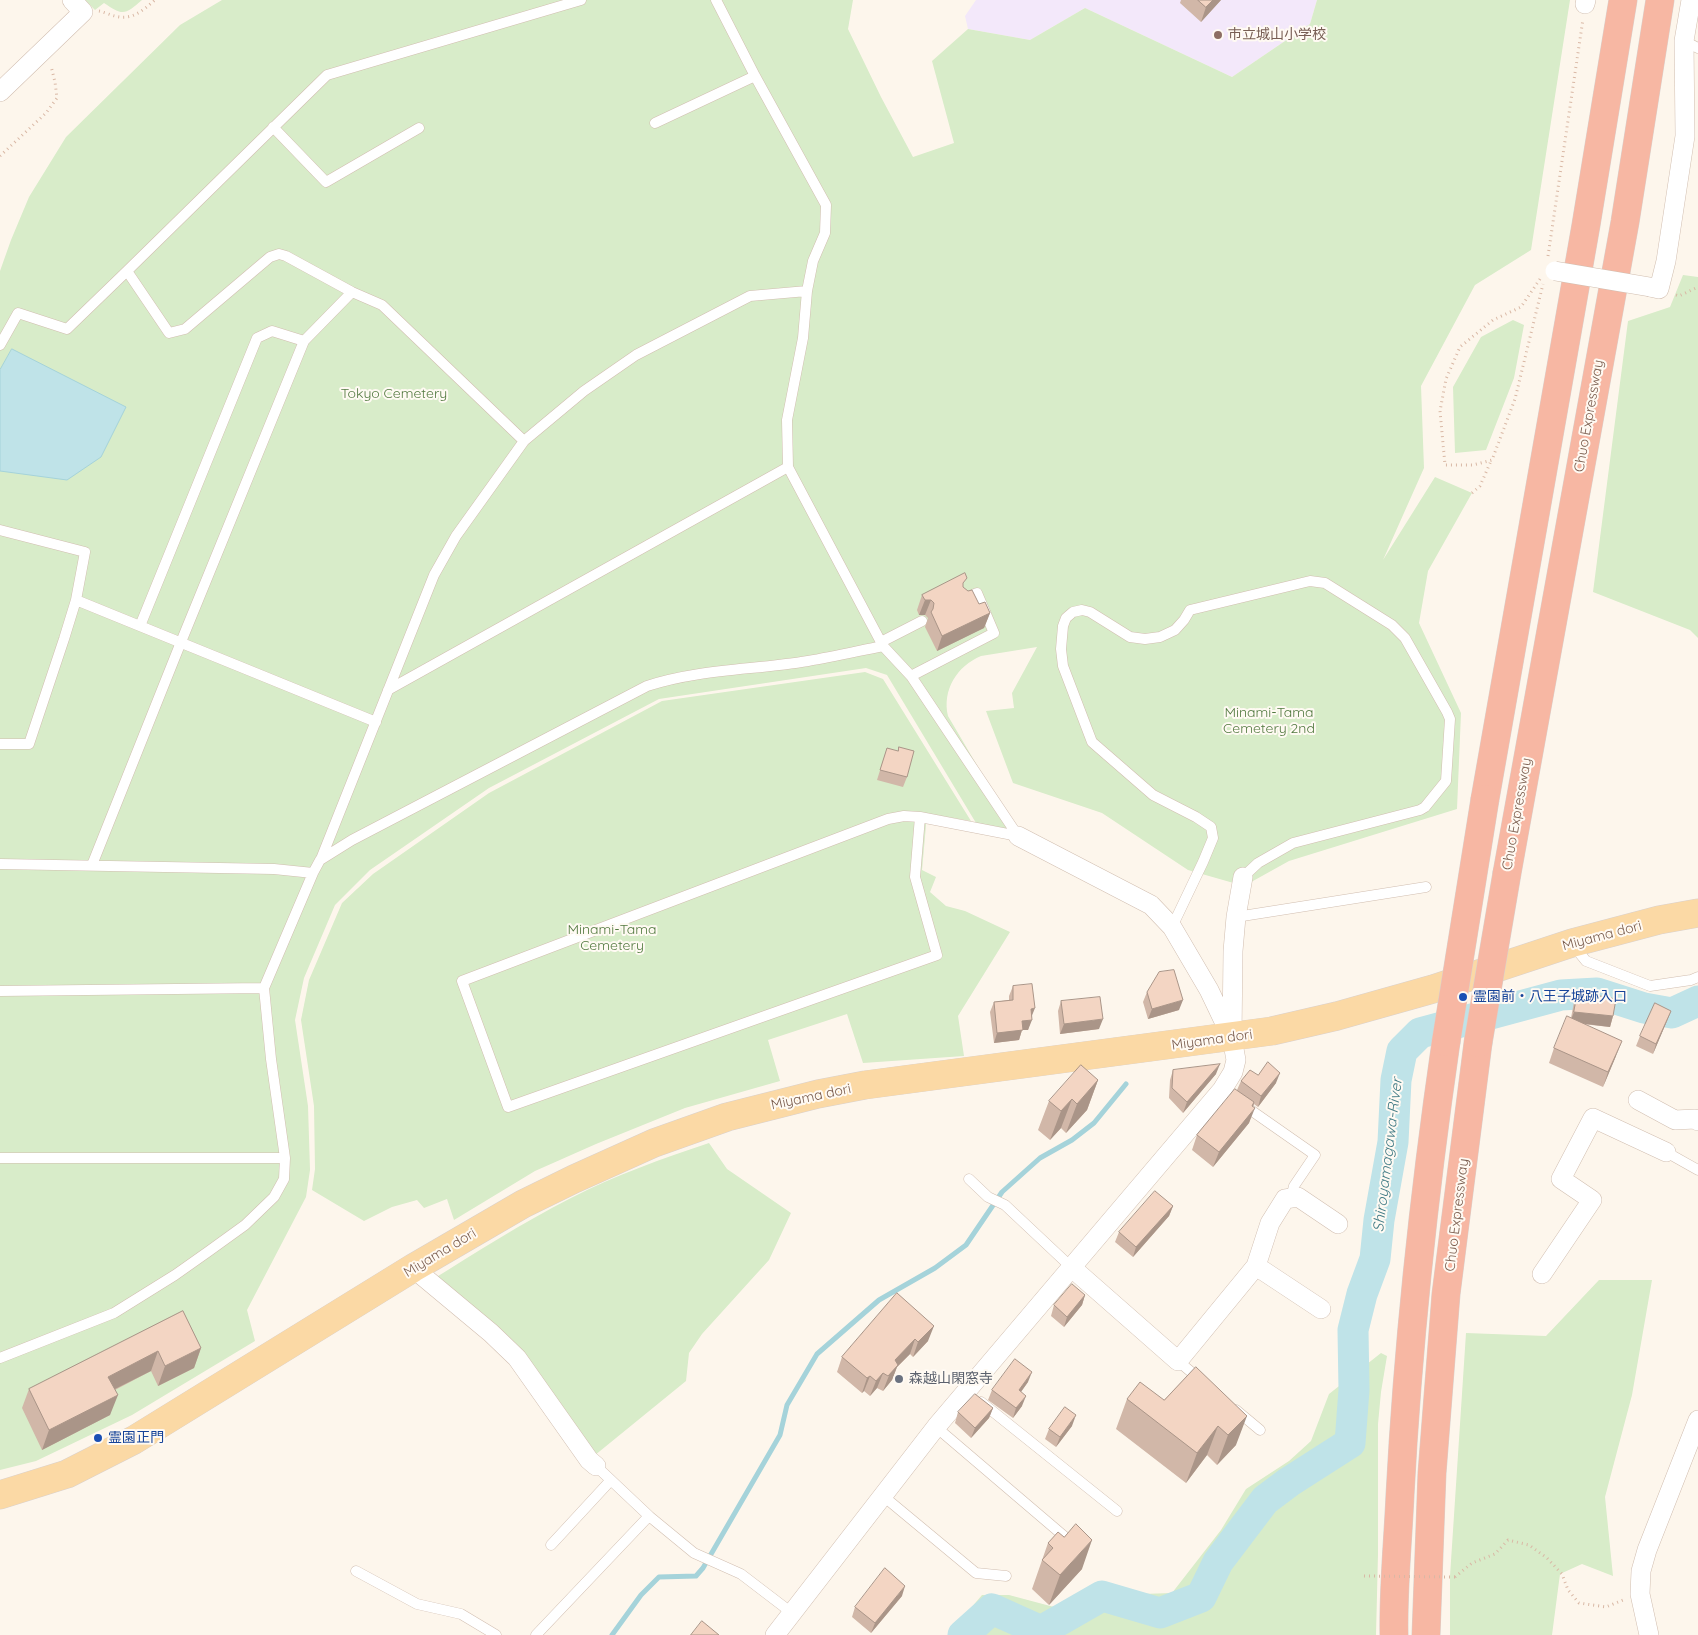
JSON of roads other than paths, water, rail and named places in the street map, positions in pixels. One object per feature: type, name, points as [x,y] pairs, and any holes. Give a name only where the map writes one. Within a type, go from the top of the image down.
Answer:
[{"type":"highway","points":[[1394,1635],[1404,1428],[1414,1301],[1428,1167],[1485,799],[1586,224],[1623,0]]},
{"type":"highway","name":"Chuo Expressway","points":[[1426,1635],[1432,1473],[1446,1294],[1478,1043],[1506,873],[1624,222],[1660,0]]},
{"type":"main road","name":"Miyama dori","points":[[0,1495],[66,1474],[134,1440],[413,1268],[523,1204],[574,1178],[654,1143],[728,1117],[818,1094],[866,1085],[1232,1038],[1272,1031],[1337,1016],[1432,989],[1572,943],[1659,920],[1698,913]]},
{"type":"street","points":[[0,92],[83,12],[72,0]]},
{"type":"street","points":[[1550,270],[1655,288],[1668,252],[1685,136],[1691,45],[1691,0]]},
{"type":"street","points":[[1018,836],[1151,905],[1172,927],[1209,990],[1232,1038]]},
{"type":"street","points":[[786,1627],[882,1495],[936,1427],[1222,1090],[1233,1072],[1236,1060],[1232,1038],[1233,951],[1236,916],[1243,877]]},
{"type":"street","points":[[1638,1100],[1675,1120],[1695,1119],[1698,1121]]},
{"type":"street","points":[[1542,1274],[1592,1200],[1561,1179],[1593,1118],[1666,1152]]},
{"type":"street","points":[[1072,1267],[1178,1360],[1256,1266],[1270,1222],[1285,1199],[1298,1197],[1338,1224]]},
{"type":"street","points":[[1256,1266],[1321,1309]]},
{"type":"street","points":[[413,1268],[484,1327],[517,1358],[589,1460],[596,1466]]},
{"type":"street","points":[[1649,1635],[1640,1594],[1641,1571],[1647,1550],[1698,1420]]},
{"type":"lane","points":[[0,345],[18,313],[67,329],[328,75],[581,0]]},
{"type":"lane","points":[[716,0],[755,76],[826,205],[825,234],[813,261],[807,291],[803,338],[787,420],[788,466],[882,644],[911,676],[1018,836]]},
{"type":"lane","points":[[655,123],[755,76]]},
{"type":"lane","points":[[273,127],[326,182],[419,128]]},
{"type":"lane","points":[[127,271],[169,333],[186,328],[270,256],[279,254],[286,256],[352,292],[382,305],[524,442]]},
{"type":"lane","points":[[0,1358],[114,1313],[175,1275],[245,1225],[274,1197],[284,1180],[286,1158],[271,1059],[264,988],[312,873],[320,860],[434,575],[456,536],[524,442],[584,392],[636,355],[750,296],[807,291]]},
{"type":"lane","points":[[92,865],[304,340],[352,292]]},
{"type":"lane","points":[[140,626],[256,338],[272,331],[304,340]]},
{"type":"lane","points":[[388,690],[788,466]]},
{"type":"lane","points":[[0,530],[85,552],[76,600],[29,744],[0,744]]},
{"type":"lane","points":[[1172,927],[1213,838],[1211,827],[1196,817],[1153,795],[1092,742],[1063,666],[1061,649],[1062,626],[1066,618],[1074,612],[1082,610],[1090,612],[1130,637],[1145,639],[1175,630],[1190,610],[1310,581],[1326,584],[1337,590],[1385,620],[1405,638],[1450,719],[1446,781],[1425,807],[1420,810],[1293,843],[1258,862],[1243,877]]},
{"type":"lane","points":[[911,676],[994,633],[978,593],[964,600]]},
{"type":"lane","points":[[76,600],[376,722]]},
{"type":"lane","points":[[320,860],[361,835],[647,686],[679,677],[709,672],[808,661],[882,644],[922,621]]},
{"type":"lane","points":[[920,818],[915,877],[937,955],[508,1107],[462,982],[888,820],[904,816],[920,818],[1018,836]]},
{"type":"lane","points":[[0,864],[274,869],[312,873]]},
{"type":"lane","points":[[1236,916],[1426,887]]},
{"type":"lane","points":[[1572,943],[1586,961],[1650,986],[1690,980],[1698,976]]},
{"type":"lane","points":[[0,991],[264,988]]},
{"type":"lane","points":[[1222,1090],[1315,1155],[1294,1186],[1291,1198]]},
{"type":"lane","points":[[1666,1152],[1698,1170]]},
{"type":"lane","points":[[0,1158],[286,1158]]},
{"type":"lane","points":[[969,1179],[988,1197],[1005,1205],[1072,1267]]},
{"type":"lane","points":[[1178,1360],[1208,1386]]},
{"type":"lane","points":[[966,1391],[1117,1511]]},
{"type":"lane","points":[[1230,1405],[1260,1430]]},
{"type":"lane","points":[[936,1427],[1065,1537]]},
{"type":"lane","points":[[596,1466],[649,1516],[698,1554],[741,1574],[786,1627]]},
{"type":"lane","points":[[551,1545],[611,1480]]},
{"type":"lane","points":[[882,1495],[976,1573],[1006,1576]]},
{"type":"lane","points":[[536,1635],[649,1516]]},
{"type":"lane","points":[[356,1571],[417,1604],[461,1614],[496,1635]]},
{"type":"water","points":[[12,349],[126,407],[101,457],[67,480],[0,471],[0,370]]},
{"type":"waterway","name":"Shiroyamagawa-River","points":[[963,1635],[992,1609],[1041,1631],[1102,1596],[1160,1613],[1201,1597],[1218,1562],[1265,1500],[1289,1482],[1350,1443],[1354,1390],[1353,1330],[1362,1294],[1375,1259],[1379,1220],[1393,1142],[1396,1080],[1402,1051],[1420,1033],[1561,995],[1597,993],[1644,1008],[1672,1013],[1698,1001]]},
{"type":"waterway","points":[[1395,1040],[1409,1044]]},
{"type":"waterway","points":[[612,1635],[641,1595],[659,1577],[696,1576],[703,1568],[780,1435],[787,1405],[817,1354],[879,1300],[935,1268],[966,1245],[1002,1192],[1040,1158],[1072,1140],[1094,1123],[1126,1084]]},
{"type":"place","name":"市立城山小学校","points":[[1218,35]]},
{"type":"place","name":"霊園前・八王子城跡入口","points":[[1463,997]]},
{"type":"place","name":"森越山閑窓寺","points":[[899,1379]]},
{"type":"place","name":"霊園正門","points":[[98,1438]]},
{"type":"park label","name":"Tokyo Cemetery","points":[[394,394]]},
{"type":"park label","name":"Minami-Tama Cemetery 2nd","points":[[1269,722]]},
{"type":"park label","name":"Minami-Tama Cemetery","points":[[612,938]]}]
